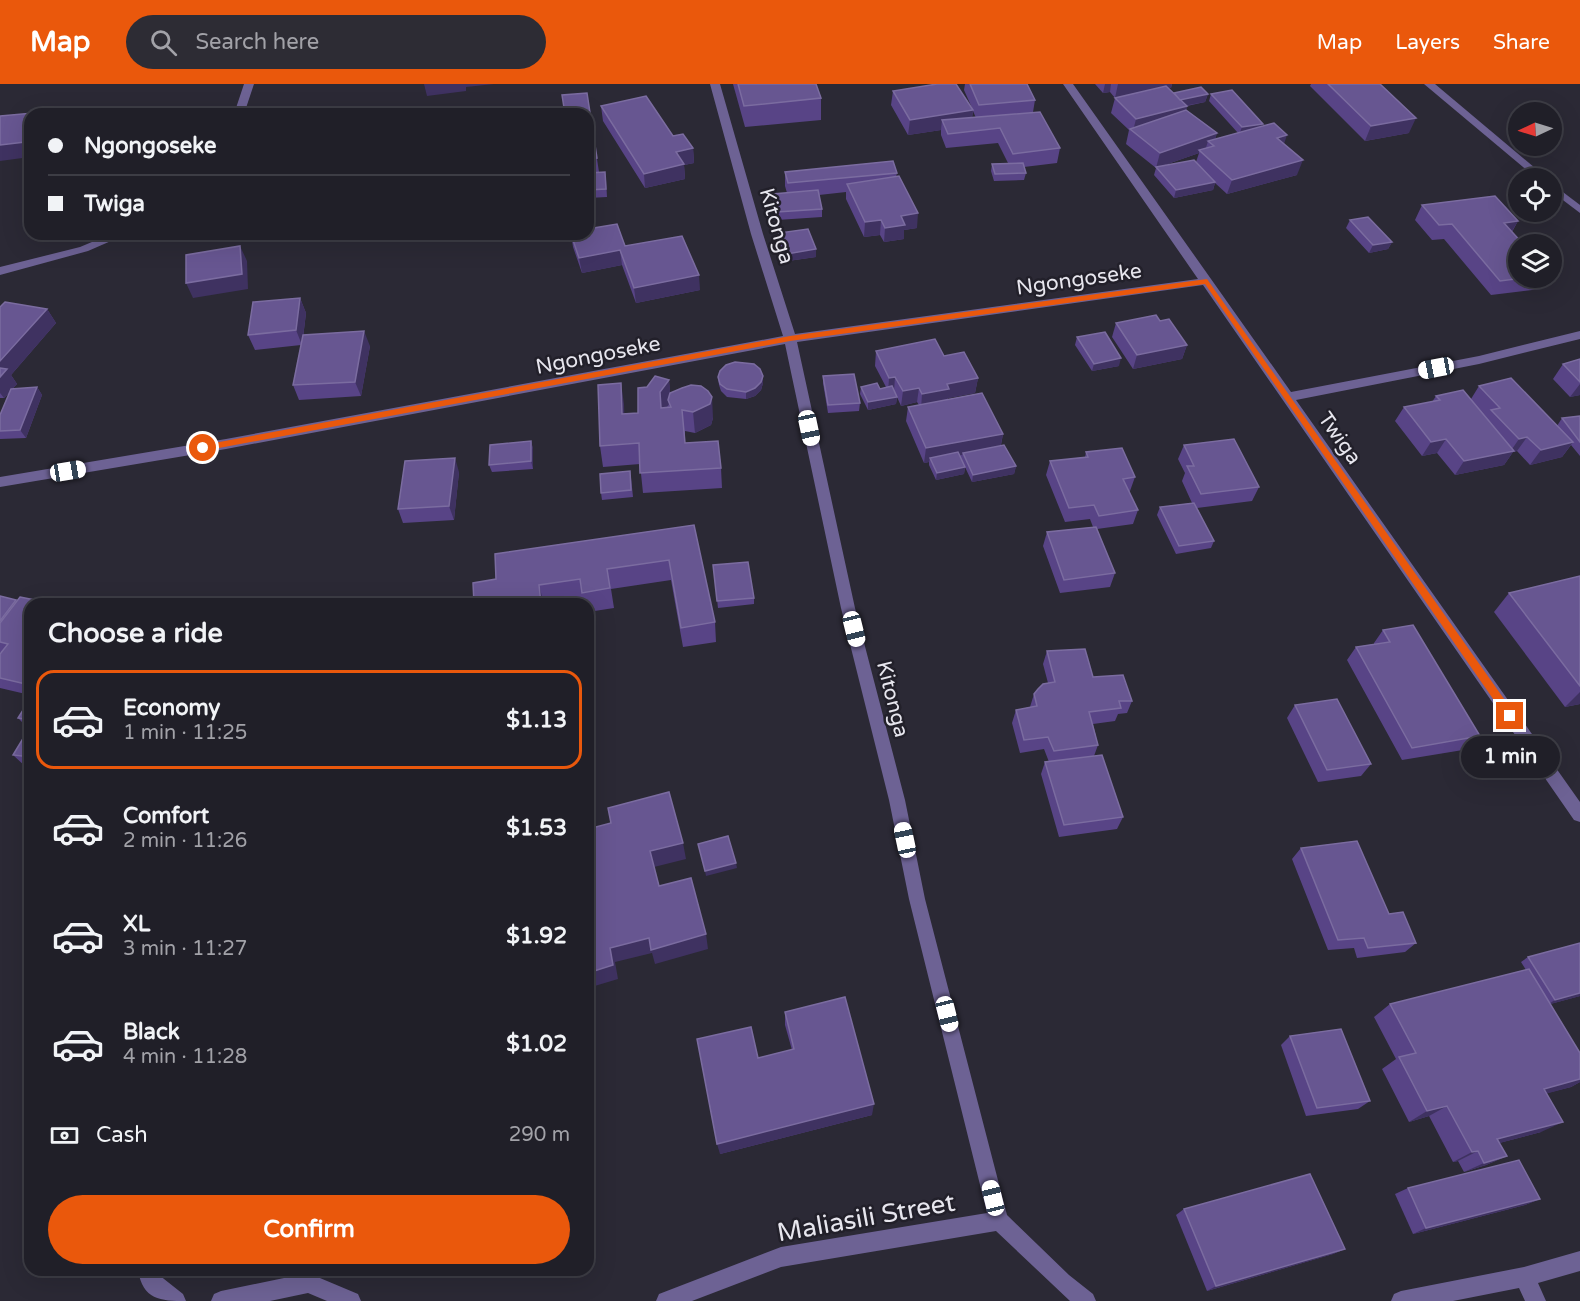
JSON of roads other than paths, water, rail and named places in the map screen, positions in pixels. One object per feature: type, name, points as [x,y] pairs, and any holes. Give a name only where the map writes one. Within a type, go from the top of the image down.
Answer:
[{"type":"street","points":[[241,108],[249,84]]},
{"type":"street","name":"Kitonga","points":[[715,84],[757,234],[790,339],[848,608],[897,800],[917,899],[999,1221]]},
{"type":"street","name":"Twiga","points":[[1068,84],[1580,815]]},
{"type":"street","points":[[1429,84],[1530,168]]},
{"type":"street","points":[[1562,195],[1580,210]]},
{"type":"street","points":[[0,271],[84,249],[106,240]]},
{"type":"street","name":"Ngongoseke","points":[[0,482],[238,442],[790,339],[1207,281]]},
{"type":"street","points":[[1288,397],[1479,360],[1580,335]]},
{"type":"street","points":[[999,1221],[1062,1282],[1086,1301]]},
{"type":"street","name":"Maliasili Street","points":[[666,1301],[781,1257],[999,1221]]},
{"type":"street","points":[[1401,1301],[1524,1277],[1580,1261]]},
{"type":"street","points":[[149,1276],[150,1281],[176,1301]]},
{"type":"street","points":[[1524,1277],[1536,1301]]},
{"type":"street","points":[[221,1301],[308,1283],[351,1301]]}]
